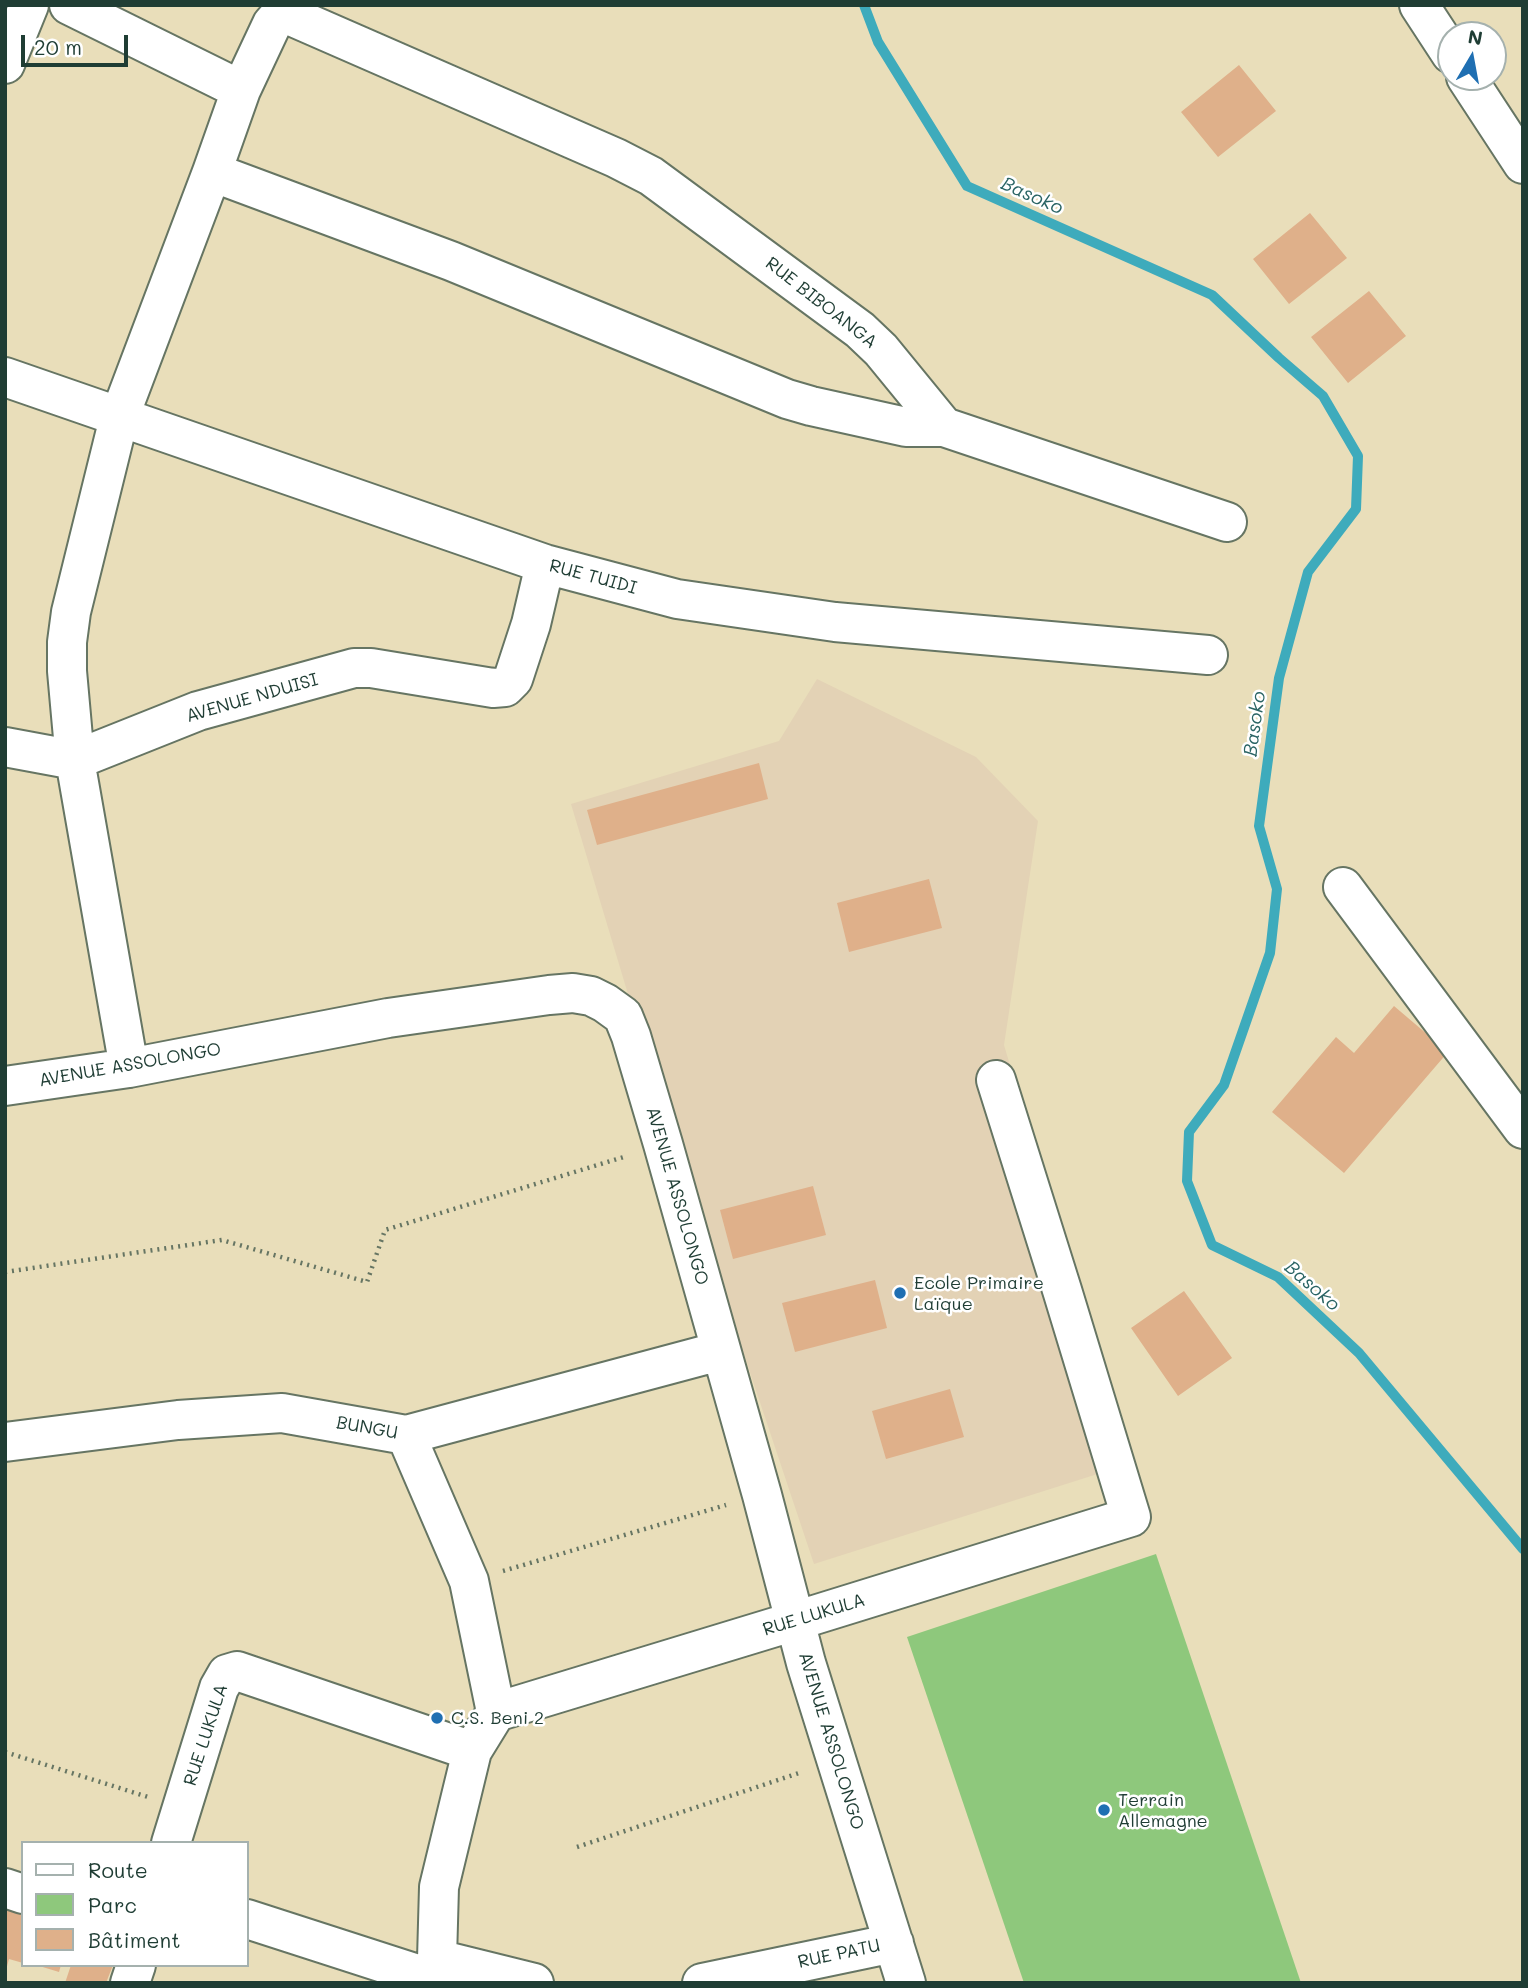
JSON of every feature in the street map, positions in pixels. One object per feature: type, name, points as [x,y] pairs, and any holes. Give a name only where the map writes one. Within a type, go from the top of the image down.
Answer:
[{"type":"street","points":[[5,64],[29,5]]},
{"type":"street","points":[[69,5],[241,90]]},
{"type":"street","points":[[1419,5],[1437,33]]},
{"type":"street","points":[[129,1068],[75,760],[67,671],[71,612],[119,418],[241,90],[272,24],[288,12]]},
{"type":"street","name":"RUE BIBOANGA","points":[[288,12],[651,176],[860,330],[881,350],[944,427]]},
{"type":"street","points":[[1480,91],[1510,122],[1523,163]]},
{"type":"street","points":[[212,172],[451,261],[787,399],[906,427],[944,427],[1227,522]]},
{"type":"street","name":"RUE TUIDI","points":[[5,377],[545,564],[677,599],[835,622],[1208,655]]},
{"type":"street","name":"AVENUE NDUISI","points":[[75,760],[198,711],[354,668],[371,668],[493,688],[505,687],[513,679],[531,624],[545,564]]},
{"type":"street","points":[[5,747],[75,760]]},
{"type":"street","points":[[1343,887],[1523,1129]]},
{"type":"street","name":"AVENUE ASSOLONGO","points":[[5,1086],[129,1068],[388,1018],[573,993],[591,996],[623,1016],[663,1144],[795,1621],[906,1983]]},
{"type":"street","name":"RUE LUKULA","points":[[496,1712],[1131,1517],[996,1080]]},
{"type":"street","name":"BUNGU","points":[[5,1442],[178,1420],[282,1413],[406,1435],[720,1351]]},
{"type":"street","points":[[406,1435],[469,1581],[496,1712],[472,1751],[439,1887],[435,1974]]},
{"type":"street","name":"RUE LUKULA","points":[[176,1825],[219,1688],[227,1674],[237,1671],[472,1751]]},
{"type":"street","points":[[248,1919],[435,1974],[534,1983]]},
{"type":"street","name":"RUE PATU","points":[[702,1983],[894,1943]]},
{"type":"path","points":[[5,1272],[222,1240],[367,1282],[385,1230],[663,1144]]},
{"type":"path","points":[[469,1581],[761,1495]]},
{"type":"path","points":[[5,1752],[176,1825]]},
{"type":"path","points":[[577,1847],[836,1760]]},
{"type":"shaded area","name":"Ecole Primaire Laïque","points":[[817,679],[976,757],[1038,821],[1004,1045],[1129,1464],[814,1564],[666,1121],[571,804],[779,741]]},
{"type":"green space","name":"Terrain Allemagne","points":[[1156,1554],[1301,1983],[1024,1983],[907,1637]]},
{"type":"building","points":[[1239,65],[1276,111],[1218,157],[1181,112]]},
{"type":"building","points":[[1310,213],[1347,258],[1289,304],[1253,259]]},
{"type":"building","points":[[1369,291],[1406,336],[1348,383],[1311,337]]},
{"type":"building","points":[[759,763],[768,799],[597,845],[587,810]]},
{"type":"building","points":[[929,879],[942,928],[849,952],[837,903]]},
{"type":"building","points":[[1394,1006],[1448,1052],[1344,1173],[1272,1112],[1336,1037],[1354,1053]]},
{"type":"building","points":[[813,1186],[826,1235],[733,1259],[720,1210]]},
{"type":"building","points":[[875,1280],[887,1328],[795,1352],[782,1303]]},
{"type":"building","points":[[1184,1291],[1232,1358],[1178,1396],[1131,1328]]},
{"type":"building","points":[[950,1389],[964,1437],[886,1459],[872,1411]]},
{"type":"building","points":[[5,1903],[21,1907],[21,1962],[9,1959],[6,1970]]},
{"type":"building","points":[[43,1967],[60,1967],[59,1972]]},
{"type":"building","points":[[70,1967],[112,1967],[106,1983],[65,1983]]},
{"type":"waterway","name":"Basoko","points":[[864,5],[878,42],[967,186],[1212,295],[1323,396],[1358,456],[1356,509],[1308,572],[1279,678],[1259,826],[1277,889],[1270,953],[1224,1085],[1189,1132],[1187,1181],[1212,1245],[1278,1277],[1359,1353],[1523,1549]]},
{"type":"place","name":"Ecole Primaire Laïque","points":[[900,1293]]},
{"type":"place","name":"C.S. Beni 2","points":[[437,1718]]},
{"type":"place","name":"Terrain Allemagne","points":[[1104,1810]]}]
